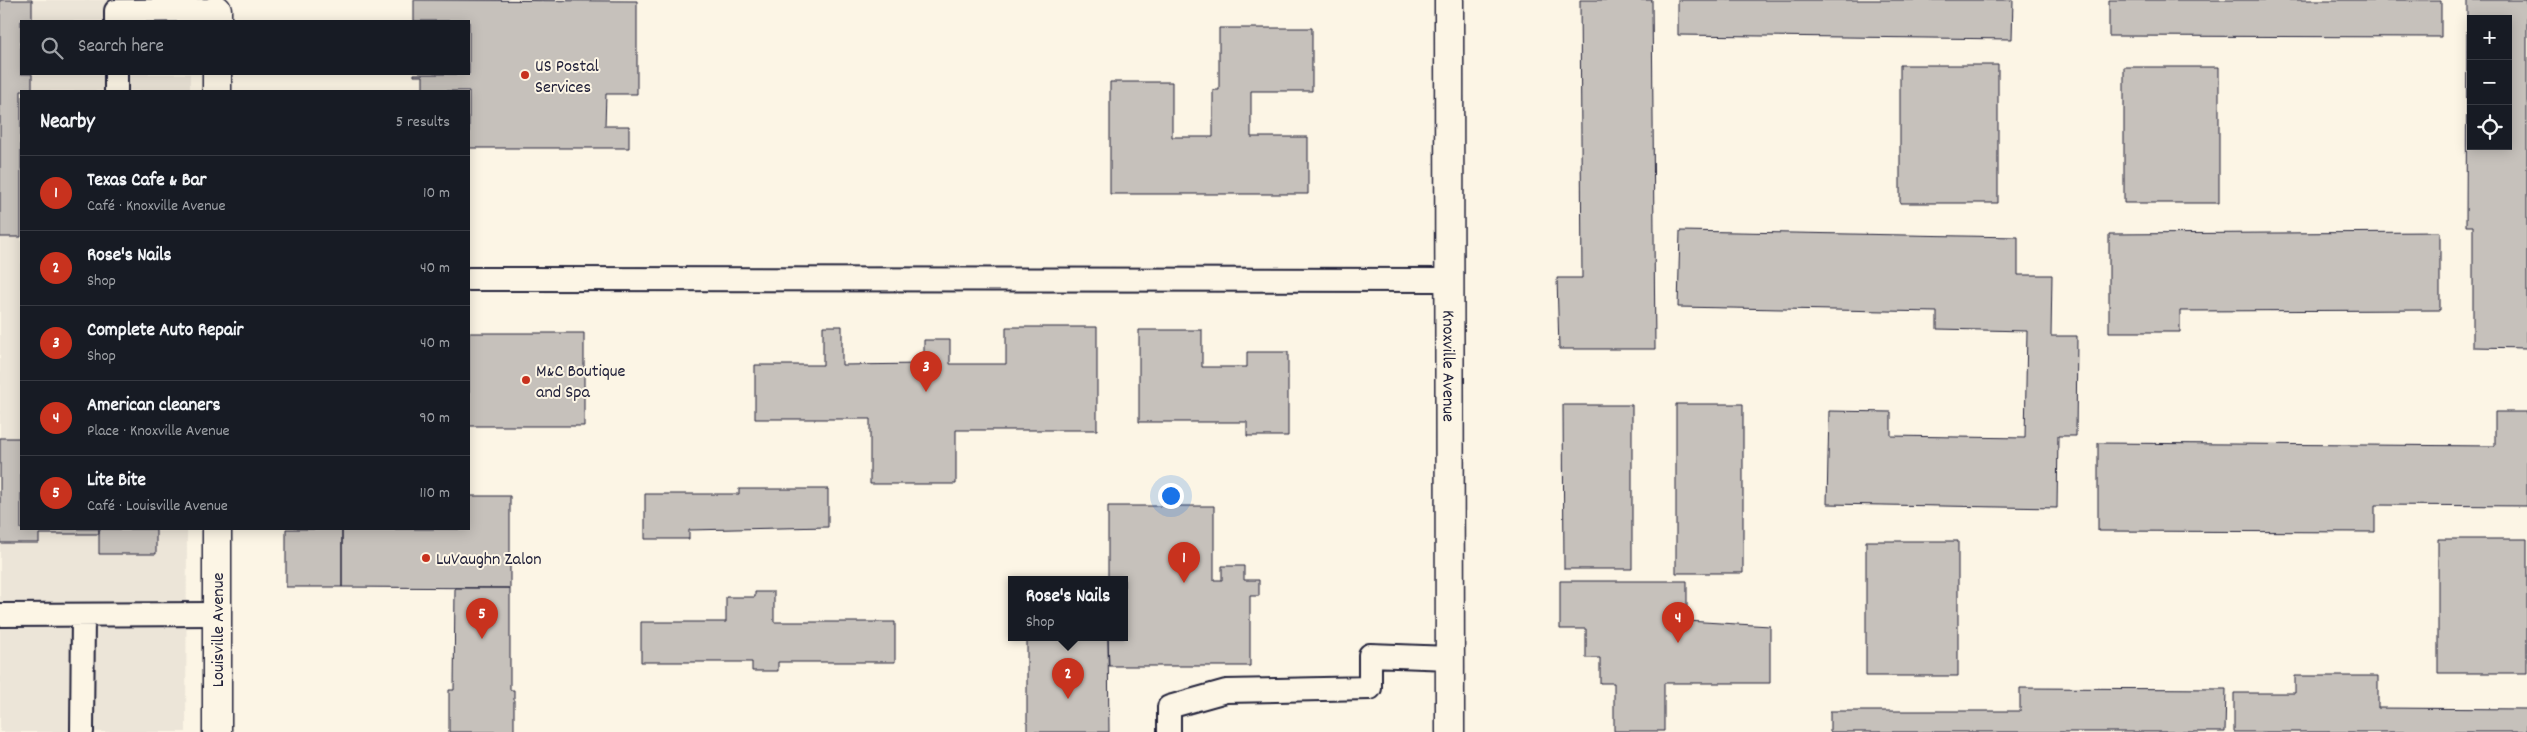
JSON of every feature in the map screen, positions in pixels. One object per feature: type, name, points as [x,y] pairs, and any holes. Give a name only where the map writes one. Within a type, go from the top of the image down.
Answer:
[{"type":"street","name":"Knoxville Avenue","points":[[1449,0],[1450,732]]},
{"type":"street","points":[[217,75],[217,90]]},
{"type":"street","name":"Louisville Avenue","points":[[217,530],[217,732]]},
{"type":"lane","points":[[116,20],[116,11],[217,16]]},
{"type":"lane","points":[[116,75],[116,90]]},
{"type":"lane","points":[[470,279],[1449,280]]},
{"type":"lane","points":[[0,615],[217,614]]},
{"type":"lane","points":[[82,615],[82,732]]},
{"type":"lane","points":[[1169,732],[1170,707],[1226,691],[1370,688],[1370,655],[1450,658]]},
{"type":"shaded area","points":[[0,0],[190,0],[190,20],[20,20],[20,75],[190,75],[190,90],[20,90],[20,530],[187,530],[186,732],[0,732]]},
{"type":"building","points":[[0,0],[32,0],[32,20],[20,20],[20,75],[32,75],[32,90],[20,90],[20,237],[0,237]]},
{"type":"building","name":"US Postal Services","points":[[414,0],[637,1],[637,94],[606,94],[605,126],[629,126],[629,148],[470,148],[470,90],[423,90],[423,76],[414,75],[470,75],[470,20],[414,20]]},
{"type":"building","points":[[1580,0],[1652,0],[1655,349],[1559,349],[1557,278],[1582,278]]},
{"type":"building","points":[[1678,0],[2013,0],[2012,39],[1678,35]]},
{"type":"building","points":[[2109,0],[2441,0],[2441,37],[2109,36]]},
{"type":"building","points":[[2467,0],[2527,0],[2527,348],[2473,347],[2473,226],[2466,226]]},
{"type":"building","points":[[1219,28],[1312,28],[1312,91],[1251,91],[1251,137],[1308,137],[1308,194],[1110,194],[1110,82],[1172,82],[1172,137],[1213,137],[1213,90],[1219,90]]},
{"type":"building","points":[[1900,65],[1998,65],[1998,203],[1900,203]]},
{"type":"building","points":[[2124,67],[2219,67],[2219,203],[2124,203]]},
{"type":"building","points":[[1680,231],[2018,237],[2018,275],[2052,275],[2051,336],[2077,336],[2076,436],[2058,436],[2057,508],[1827,504],[1829,411],[1891,412],[1891,436],[2025,438],[2027,331],[1937,329],[1937,312],[1678,307]]},
{"type":"building","points":[[2440,232],[2440,310],[2180,311],[2180,332],[2109,332],[2109,234]]},
{"type":"building","points":[[823,326],[842,326],[842,365],[924,364],[924,340],[950,340],[950,364],[1006,364],[1006,327],[1097,327],[1097,430],[956,430],[956,484],[870,484],[870,419],[755,419],[755,365],[823,365]]},
{"type":"building","points":[[1139,330],[1202,330],[1202,367],[1247,367],[1247,352],[1288,352],[1288,436],[1247,436],[1247,422],[1139,422]]},
{"type":"building","name":"M&C Boutique and Spa","points":[[470,333],[584,333],[584,426],[470,426]]},
{"type":"building","points":[[1676,404],[1743,404],[1743,573],[1676,573]]},
{"type":"building","points":[[1563,405],[1632,405],[1632,569],[1564,569]]},
{"type":"building","points":[[2495,412],[2527,412],[2527,506],[2375,505],[2375,532],[2098,531],[2098,443],[2495,446]]},
{"type":"building","points":[[0,438],[20,438],[20,530],[99,530],[99,534],[39,534],[39,543],[0,543]]},
{"type":"building","points":[[739,489],[828,489],[828,527],[689,530],[689,539],[645,539],[645,494],[739,494]]},
{"type":"building","name":"LuVaughn Zalon","points":[[470,496],[510,496],[510,588],[342,587],[342,530],[470,530]]},
{"type":"building","points":[[1108,506],[1214,506],[1214,580],[1222,580],[1222,566],[1244,566],[1244,580],[1259,580],[1259,596],[1250,596],[1250,666],[1109,666],[1108,641],[1128,641],[1128,576],[1108,576]]},
{"type":"building","points":[[99,530],[156,530],[156,554],[99,554]]},
{"type":"building","points":[[286,530],[342,530],[342,587],[286,587]]},
{"type":"building","points":[[2438,539],[2527,539],[2527,673],[2438,673]]},
{"type":"building","points":[[1866,541],[1958,541],[1958,676],[1866,676]]},
{"type":"building","points":[[1560,581],[1687,581],[1687,621],[1770,626],[1770,683],[1664,683],[1664,731],[1614,731],[1614,683],[1600,683],[1600,658],[1586,658],[1586,629],[1560,629]]},
{"type":"building","points":[[455,588],[510,588],[510,690],[514,690],[514,732],[449,732],[449,690],[454,690]]},
{"type":"building","points":[[755,592],[774,592],[774,622],[895,622],[895,662],[778,662],[778,671],[752,671],[752,662],[641,662],[641,622],[726,622],[726,597],[755,597]]},
{"type":"building","points":[[1027,641],[1108,641],[1109,732],[1027,732]]},
{"type":"building","points":[[2295,676],[2378,676],[2378,708],[2527,709],[2527,732],[2234,732],[2234,693],[2295,693]]},
{"type":"building","points":[[2020,688],[2226,689],[2225,732],[1830,732],[1830,711],[2020,711]]},
{"type":"place","name":"US Postal Services","points":[[525,75]]},
{"type":"place","name":"M&C Boutique and Spa","points":[[526,380]]},
{"type":"place","name":"Complete Auto Repair","points":[[926,392]]},
{"type":"place","name":"LuVaughn Zalon","points":[[426,558]]},
{"type":"place","name":"Texas Cafe & Bar","points":[[1184,583]]},
{"type":"place","name":"Lite Bite","points":[[482,639]]},
{"type":"place","name":"American cleaners","points":[[1678,643]]},
{"type":"place","name":"Rose's Nails","points":[[1068,699]]}]
